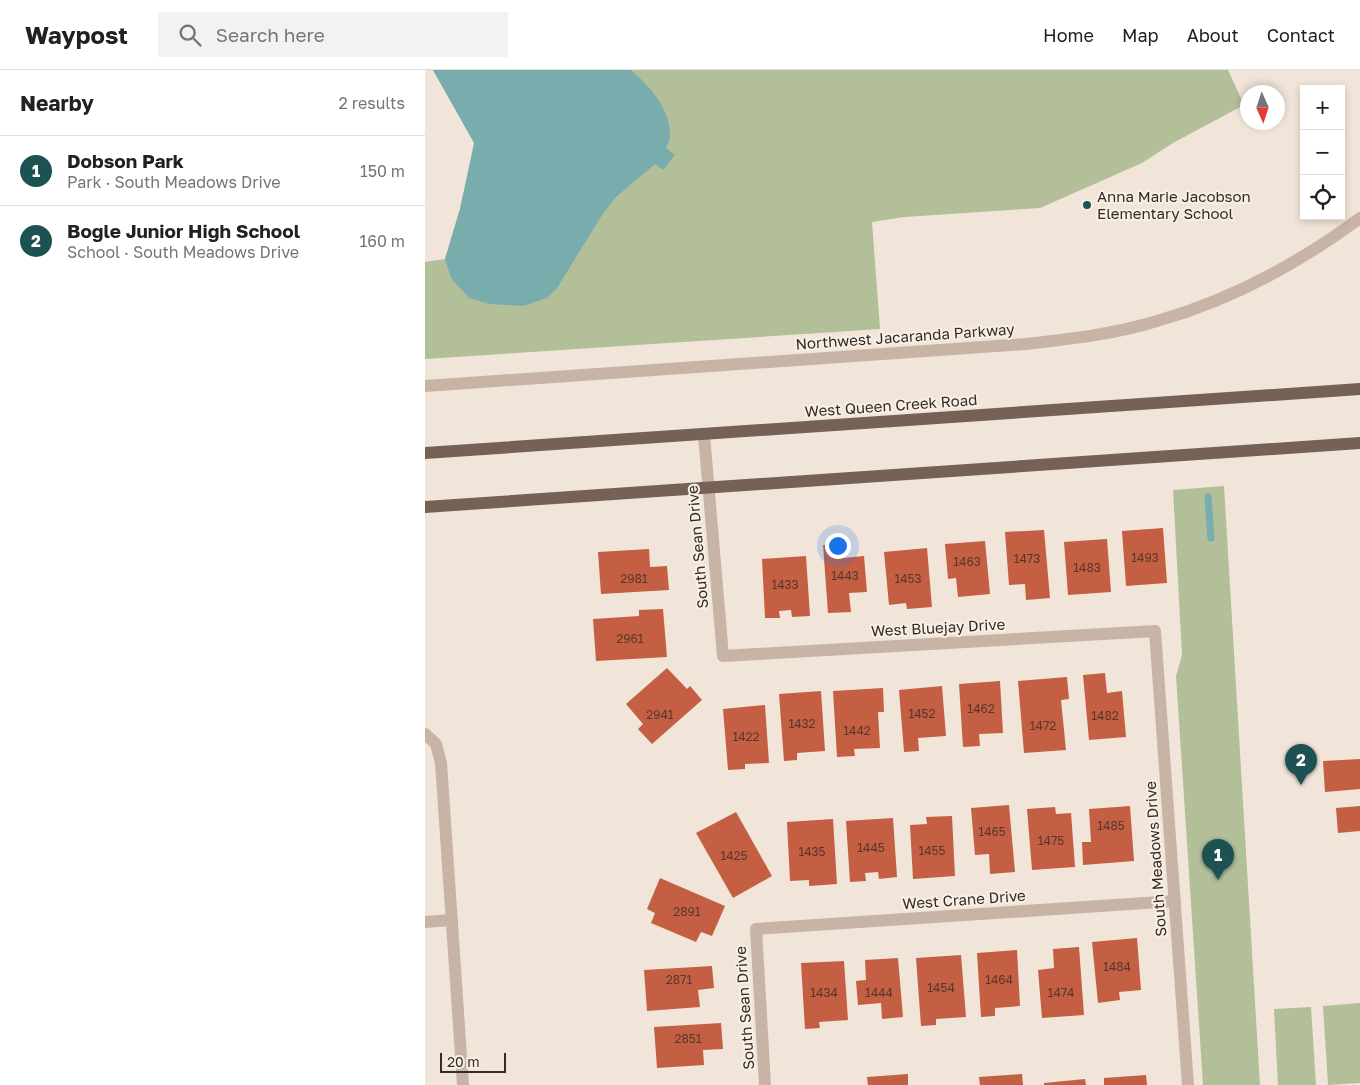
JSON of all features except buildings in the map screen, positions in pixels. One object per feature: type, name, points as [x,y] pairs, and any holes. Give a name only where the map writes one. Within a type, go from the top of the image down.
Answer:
[{"type":"main road","name":"West Queen Creek Road","points":[[425,454],[1360,389]]},
{"type":"main road","points":[[425,507],[1068,462],[1360,444]]},
{"type":"street","name":"Northwest Jacaranda Parkway","points":[[425,386],[1026,344],[1113,332],[1157,322],[1243,290],[1290,265],[1360,218]]},
{"type":"street","name":"South Sean Drive","points":[[705,435],[723,656]]},
{"type":"street","name":"West Bluejay Drive","points":[[723,656],[1155,631]]},
{"type":"street","name":"South Meadows Drive","points":[[1155,631],[1188,1085]]},
{"type":"street","points":[[425,734],[435,744],[441,763],[463,1085]]},
{"type":"street","name":"West Crane Drive","points":[[756,929],[1175,901]]},
{"type":"street","points":[[425,922],[453,920]]},
{"type":"street","name":"South Sean Drive","points":[[756,929],[765,1085]]},
{"type":"green space","points":[[433,70],[1228,70],[1240,96],[1240,107],[1173,143],[1142,163],[1040,208],[904,217],[872,222],[880,329],[425,359],[425,262],[445,259],[460,209],[475,143]]},
{"type":"green space","points":[[1224,486],[1260,1085],[1203,1085],[1176,676],[1182,655],[1173,490]]},
{"type":"green space","points":[[1360,1003],[1360,1083],[1328,1085],[1323,1006]]},
{"type":"green space","points":[[1311,1007],[1316,1085],[1278,1085],[1274,1009]]},
{"type":"water","points":[[433,70],[631,70],[645,83],[662,106],[669,123],[670,135],[666,148],[675,155],[663,170],[655,164],[616,197],[602,215],[557,288],[547,298],[523,306],[489,304],[469,298],[451,278],[445,259],[460,209],[474,143]]},
{"type":"waterway","points":[[1208,497],[1211,538]]},
{"type":"place","name":"Anna Marie Jacobson Elementary School","points":[[1087,205]]},
{"type":"place","name":"Bogle Junior High School","points":[[1301,785]]},
{"type":"place","name":"Dobson Park","points":[[1218,880]]}]
